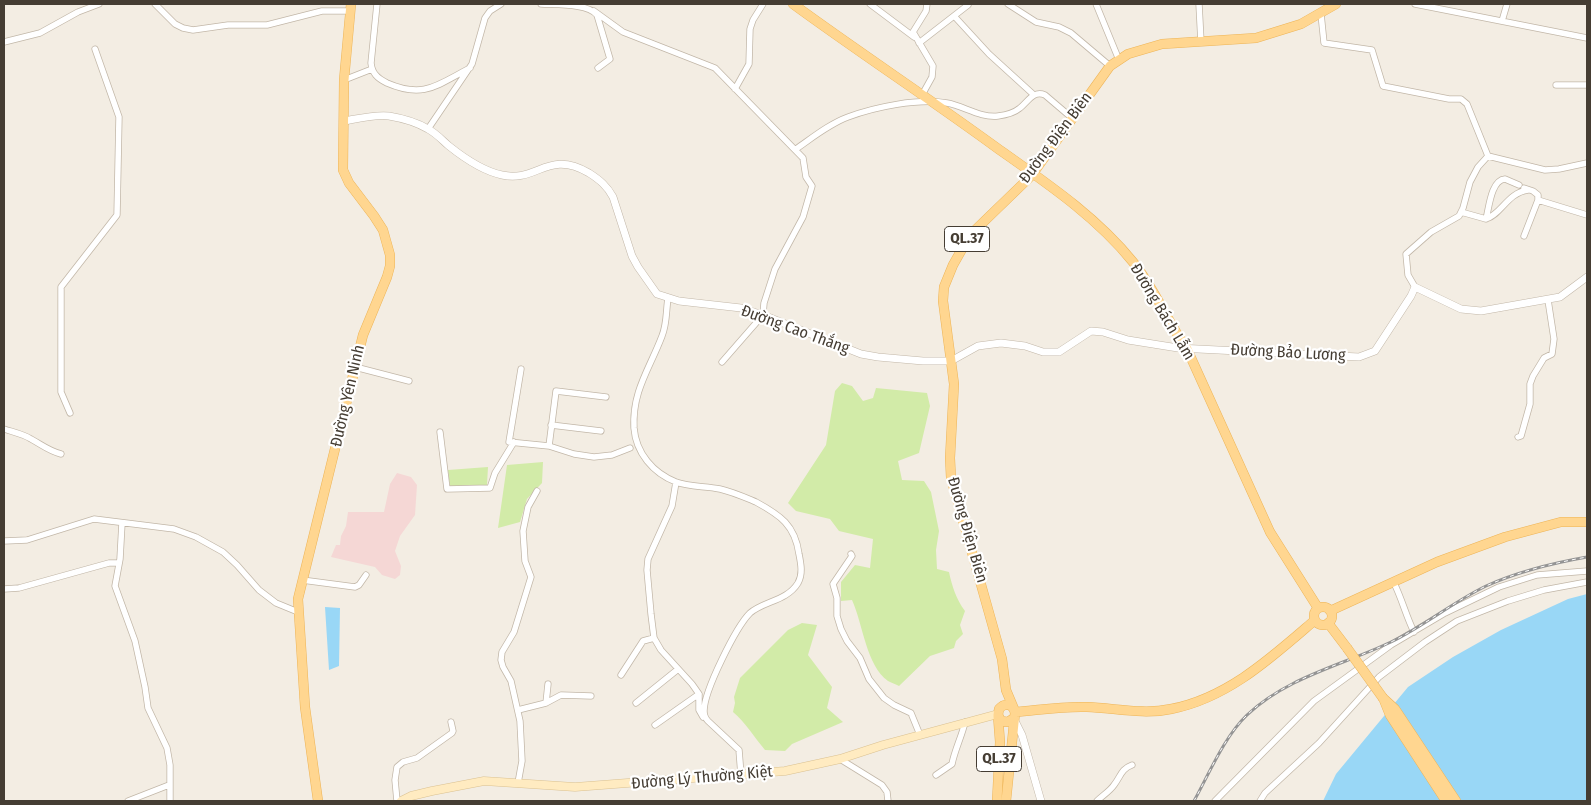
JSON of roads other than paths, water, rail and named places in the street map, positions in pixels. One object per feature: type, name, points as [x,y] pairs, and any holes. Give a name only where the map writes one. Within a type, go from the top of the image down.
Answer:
[{"type":"main road","name":"Đường Bách Lẫm","points":[[793,4],[1033,173],[1094,221],[1133,262],[1151,286],[1176,333],[1187,349],[1270,532],[1318,608]]},
{"type":"main road","name":"Đường Điện Biên","points":[[1014,713],[1006,690],[1002,659],[951,478],[950,458],[954,384],[943,301],[944,287],[953,265],[970,235],[1033,173],[1110,66],[1128,54],[1162,44],[1256,38],[1301,24],[1336,4]]},
{"type":"main road","name":"Đường Yên Ninh","points":[[318,801],[305,707],[298,599],[364,329],[390,266],[390,255],[383,230],[349,183],[343,170],[344,80],[350,7]]},
{"type":"main road","points":[[1330,612],[1437,562],[1505,537],[1561,522],[1587,522]]},
{"type":"main road","points":[[1014,713],[1087,707],[1134,712],[1169,710],[1196,703],[1224,690],[1261,666],[1315,620],[1315,612],[1318,608],[1325,607],[1330,612],[1332,618],[1328,623],[1321,625],[1315,620]]},
{"type":"main road","points":[[1328,623],[1382,698],[1390,715],[1446,801]]},
{"type":"main road","name":"Đường Điện Biên","points":[[998,713],[1006,690]]},
{"type":"main road","points":[[1382,698],[1395,709],[1456,801]]},
{"type":"main road","points":[[1007,705],[1014,713],[1011,721],[1005,722],[1001,721],[998,713],[1007,705]]},
{"type":"main road","name":"Đường Lý Thường Kiệt","points":[[399,801],[411,796],[474,782],[518,783],[575,788],[785,771],[840,759],[998,713]]},
{"type":"main road","name":"QL.37","points":[[997,801],[1000,742],[998,713]]},
{"type":"main road","name":"QL.37","points":[[1006,801],[1014,713]]},
{"type":"street","points":[[4,42],[40,33],[78,12],[99,4]]},
{"type":"street","points":[[155,4],[175,24],[189,30],[228,25],[267,25],[314,12],[350,7]]},
{"type":"street","points":[[377,4],[371,63],[376,76],[400,88],[413,91],[426,89],[470,68]]},
{"type":"street","points":[[428,129],[470,68],[476,56],[485,18],[490,11],[501,4]]},
{"type":"street","points":[[541,4],[589,6],[597,14],[610,59],[598,68]]},
{"type":"street","points":[[735,88],[749,64],[750,29],[763,4]]},
{"type":"street","points":[[870,4],[914,37],[933,66],[932,77],[922,95]]},
{"type":"street","points":[[914,37],[914,30],[926,11],[927,4]]},
{"type":"street","points":[[1008,4],[1036,22],[1059,27],[1071,33],[1110,66]]},
{"type":"street","points":[[1096,4],[1119,60]]},
{"type":"street","points":[[1199,4],[1201,42]]},
{"type":"street","points":[[1415,4],[1587,38]]},
{"type":"street","points":[[1502,21],[1507,4]]},
{"type":"street","points":[[919,43],[955,17],[968,5]]},
{"type":"street","points":[[594,11],[623,32],[715,68],[802,158],[806,177],[812,186],[803,217],[775,269],[764,303],[763,315],[722,362]]},
{"type":"street","points":[[1321,14],[1324,43],[1372,50],[1383,86],[1449,99],[1460,99],[1467,104],[1488,156]]},
{"type":"street","points":[[955,17],[989,54],[1034,95]]},
{"type":"street","points":[[70,413],[61,392],[61,287],[117,215],[119,118],[95,49]]},
{"type":"street","points":[[344,80],[372,69]]},
{"type":"street","points":[[1556,85],[1587,85]]},
{"type":"street","points":[[796,150],[822,131],[848,117],[910,102],[947,103],[979,114],[996,116],[1016,111],[1034,95],[1040,94],[1045,95],[1072,118]]},
{"type":"street","name":"Đường Cao Thắng","points":[[344,121],[389,116],[428,129],[464,157],[501,175],[514,176],[545,166],[562,164],[579,167],[604,184],[613,197],[628,247],[638,267],[656,294],[668,298],[735,307],[763,315],[861,354],[923,361],[951,361]]},
{"type":"street","points":[[1488,156],[1545,170],[1587,163]]},
{"type":"street","points":[[1488,156],[1478,167],[1470,182],[1459,216],[1431,232],[1406,254],[1408,275],[1415,287],[1461,309],[1481,311],[1560,297],[1587,277]]},
{"type":"street","points":[[1486,219],[1495,185],[1504,178],[1538,196],[1524,236]]},
{"type":"street","points":[[1461,212],[1486,219],[1494,216],[1510,198],[1524,188]]},
{"type":"street","points":[[1538,200],[1587,215]]},
{"type":"street","name":"Đường Bảo Lương","points":[[951,361],[978,346],[1001,343],[1024,346],[1043,352],[1059,352],[1091,331],[1103,332],[1128,340],[1187,349],[1359,357],[1375,351],[1415,287]]},
{"type":"street","points":[[668,298],[663,334],[639,387],[635,408],[634,429],[637,443],[644,458],[654,469],[676,482],[729,491],[776,513],[786,521],[792,532],[799,550],[802,569],[798,583],[790,592],[756,609],[744,621],[710,685],[704,709],[706,719]]},
{"type":"street","points":[[1518,437],[1528,412],[1532,376],[1544,358],[1552,354],[1554,339],[1548,300]]},
{"type":"street","points":[[355,367],[409,381]]},
{"type":"street","points":[[520,368],[509,442],[549,446],[574,454],[594,457],[612,455],[630,448]]},
{"type":"street","points":[[549,446],[556,391],[606,397]]},
{"type":"street","points":[[551,425],[601,431]]},
{"type":"street","points":[[4,430],[20,434],[50,451],[61,454]]},
{"type":"street","points":[[440,432],[447,489],[490,488],[495,473],[514,442]]},
{"type":"street","points":[[676,482],[672,506],[651,549],[647,564],[654,638],[660,650],[692,684],[698,694],[699,710],[703,717],[739,750],[741,775]]},
{"type":"street","points":[[518,783],[522,755],[518,710],[511,681],[501,660],[502,652],[514,632],[531,577],[525,561],[523,531],[528,508],[537,491]]},
{"type":"street","points":[[4,541],[34,539],[94,518],[174,530],[196,537],[229,556],[259,590],[276,603],[298,612]]},
{"type":"street","points":[[122,523],[115,586],[134,642],[148,708],[167,748],[170,771],[170,801]]},
{"type":"street","points":[[851,554],[852,556],[848,563],[833,584],[837,598],[837,616],[841,629],[847,641],[860,658],[880,695],[894,706],[911,713],[920,735]]},
{"type":"street","points":[[4,589],[19,588],[109,563],[119,563]]},
{"type":"street","points":[[1215,801],[1314,701],[1380,653],[1445,613],[1516,581],[1537,575],[1587,571]]},
{"type":"street","points":[[302,580],[355,586],[359,585],[366,576]]},
{"type":"street","points":[[1260,801],[1319,743],[1379,677],[1425,642],[1457,621],[1508,601],[1544,590],[1587,582]]},
{"type":"street","points":[[1394,583],[1404,604],[1407,619],[1414,632]]},
{"type":"street","points":[[621,675],[643,641],[654,638]]},
{"type":"street","points":[[636,703],[678,670]]},
{"type":"street","points":[[546,704],[548,684]]},
{"type":"street","points":[[655,725],[698,694]]},
{"type":"street","points":[[518,710],[546,704],[561,695],[591,696]]},
{"type":"street","points":[[1014,713],[1041,801]]},
{"type":"street","points":[[399,801],[395,780],[397,767],[403,762],[417,758],[452,733],[451,722]]},
{"type":"street","points":[[936,775],[952,764],[965,722]]},
{"type":"street","points":[[840,759],[882,785],[887,792],[888,800],[895,801]]},
{"type":"street","points":[[1097,801],[1115,784],[1120,773],[1126,767],[1132,765]]},
{"type":"street","points":[[128,801],[169,785]]},
{"type":"water","points":[[1587,594],[1587,801],[1323,801],[1336,774],[1408,687],[1453,657],[1501,630],[1568,599]]},
{"type":"water","points":[[325,607],[340,608],[339,666],[329,670]]},
{"type":"railway","points":[[1194,801],[1231,734],[1247,715],[1280,691],[1297,681],[1391,642],[1486,586],[1535,568],[1587,557]]}]
